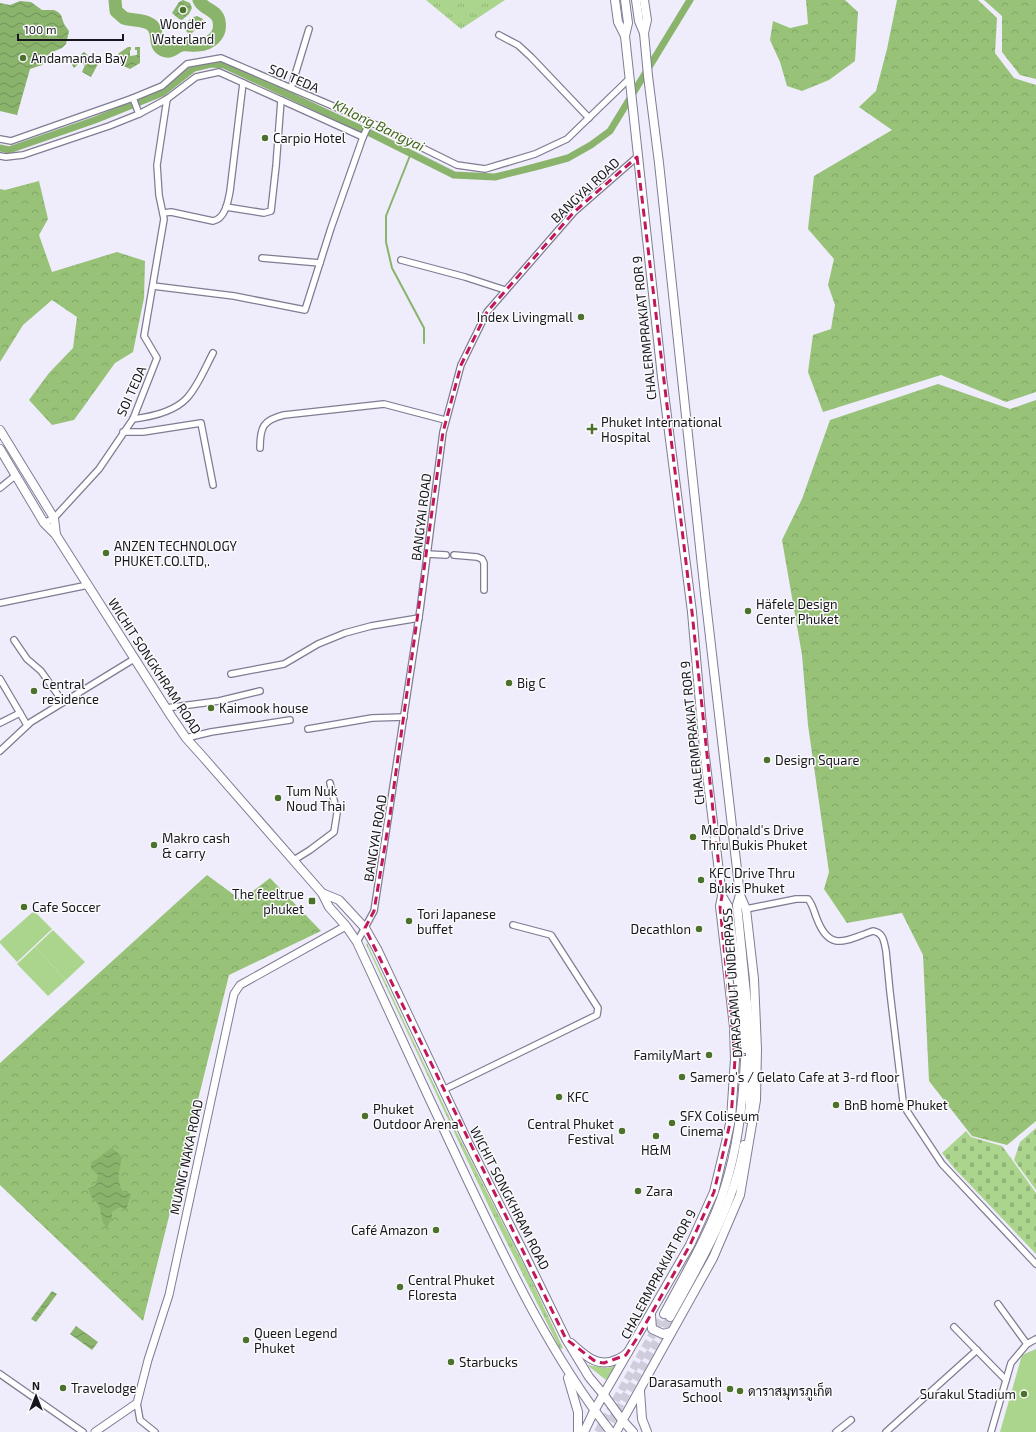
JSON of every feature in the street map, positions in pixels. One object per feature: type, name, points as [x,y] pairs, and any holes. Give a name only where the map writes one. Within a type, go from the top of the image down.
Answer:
[{"type":"main road","name":"CHALERMPRAKIAT ROR 9","points":[[584,1432],[594,1411],[690,1245],[714,1192],[731,1119],[735,1059],[734,1027],[720,906],[722,896],[704,749],[692,612],[662,376],[625,36],[618,22],[615,0]]},
{"type":"main road","points":[[625,0],[628,23],[625,36]]},
{"type":"main road","points":[[616,1432],[713,1258],[740,1195],[756,1100],[757,1049],[755,986],[746,909],[740,895],[705,594],[644,33],[639,21],[636,0]]},
{"type":"main road","points":[[644,0],[647,20],[644,33]]},
{"type":"main road","name":"WICHIT SONGKHRAM ROAD","points":[[0,430],[54,518],[56,535]]},
{"type":"main road","name":"WICHIT SONGKHRAM ROAD","points":[[0,449],[44,523],[56,535],[186,738],[322,893],[329,907],[346,926],[357,942],[506,1261],[563,1364],[594,1411],[611,1432]]},
{"type":"main road","name":"WICHIT SONGKHRAM ROAD","points":[[322,893],[339,900],[365,928],[566,1339],[589,1378],[633,1432]]},
{"type":"main road","name":"DARASAMUT UNDERPASS","points":[[722,896],[728,906],[742,1012],[745,1051],[743,1095],[739,1128],[726,1187],[715,1214],[667,1315],[710,1243],[733,1190],[743,1148],[750,1105],[750,1033],[737,905],[740,895]]},
{"type":"main road","points":[[651,1314],[652,1329],[663,1334],[671,1332]]},
{"type":"main road","points":[[566,1339],[583,1354],[596,1362],[604,1363],[612,1362],[626,1355],[641,1332]]},
{"type":"main road","points":[[575,1354],[563,1364],[574,1395],[578,1412],[578,1432]]},
{"type":"main road","points":[[640,1391],[642,1419],[647,1432]]},
{"type":"street","points":[[290,88],[309,29]]},
{"type":"street","points":[[500,35],[518,45],[531,57],[589,118]]},
{"type":"street","name":"SOI TEDA","points":[[0,139],[11,141],[134,98],[162,86],[187,64],[221,58],[370,122],[457,165],[485,169],[535,154],[567,139],[629,79]]},
{"type":"street","points":[[0,156],[6,157],[23,155],[109,126],[139,114],[167,99],[196,77],[219,72],[363,137]]},
{"type":"street","points":[[163,213],[171,212],[215,220],[221,217],[226,207],[231,186],[243,83]]},
{"type":"street","points":[[134,98],[139,114]]},
{"type":"street","name":"SOI TEDA","points":[[44,523],[54,518],[99,469],[133,419],[157,358],[144,336],[164,219],[159,195],[157,165],[167,99]]},
{"type":"street","points":[[226,207],[264,213],[271,211],[276,173],[281,100]]},
{"type":"street","points":[[153,286],[234,296],[305,310],[331,228],[363,137],[370,122]]},
{"type":"street","name":"BANGYAI ROAD","points":[[357,942],[374,911],[419,618],[445,420],[461,365],[487,312],[505,290],[574,212],[637,157]]},
{"type":"street","points":[[262,258],[320,263]]},
{"type":"street","points":[[401,260],[465,276],[505,290]]},
{"type":"street","points":[[133,419],[164,412],[182,403],[193,390],[213,353]]},
{"type":"street","points":[[260,448],[260,437],[265,424],[273,418],[284,415],[384,404],[445,420]]},
{"type":"street","points":[[123,432],[143,432],[201,423],[213,485]]},
{"type":"street","points":[[0,488],[16,475]]},
{"type":"street","points":[[427,554],[446,555]]},
{"type":"street","points":[[454,555],[477,557],[482,559],[484,563],[484,590]]},
{"type":"street","points":[[0,603],[88,585]]},
{"type":"street","points":[[231,674],[284,664],[318,644],[345,633],[371,626],[419,618]]},
{"type":"street","points":[[14,640],[27,659],[41,671],[63,702]]},
{"type":"street","points":[[0,750],[27,725],[134,659]]},
{"type":"street","points":[[0,679],[27,725]]},
{"type":"street","points":[[166,708],[219,701],[260,691]]},
{"type":"street","points":[[0,723],[20,713]]},
{"type":"street","points":[[308,729],[372,718],[404,717]]},
{"type":"street","points":[[186,738],[211,732],[290,720]]},
{"type":"street","points":[[294,860],[334,832],[337,813],[330,783]]},
{"type":"street","points":[[746,909],[796,899],[808,899],[812,905],[819,925],[828,938],[837,942],[843,942],[872,931],[881,934],[884,939],[886,952],[903,1101],[907,1111],[942,1164],[1036,1264]]},
{"type":"street","points":[[443,1090],[597,1015],[598,1008],[551,935],[513,925]]},
{"type":"street","name":"MUANG NAKA ROAD","points":[[137,1403],[148,1360],[169,1295],[234,994],[240,985],[346,926]]},
{"type":"street","points":[[998,1304],[1027,1344]]},
{"type":"street","points":[[954,1327],[1006,1380]]},
{"type":"street","points":[[991,1432],[1010,1363],[1027,1344],[1036,1339]]},
{"type":"street","points":[[886,1432],[976,1350]]},
{"type":"street","points":[[0,1374],[83,1432]]},
{"type":"street","points":[[95,1432],[137,1403],[140,1420],[155,1432]]},
{"type":"street","points":[[836,1432],[851,1420]]},
{"type":"highlighted area","points":[[637,157],[692,612],[722,896],[720,906],[735,1059],[731,1119],[714,1192],[690,1245],[641,1332],[626,1355],[604,1363],[596,1362],[566,1339],[365,928],[374,911],[390,815],[443,432],[461,365],[487,312],[574,212]]},
{"type":"green space","points":[[426,0],[505,0],[461,29]]},
{"type":"green space","points":[[806,0],[845,0],[858,12],[855,61],[829,80],[802,91],[787,86],[780,62],[770,40],[773,21],[790,28],[808,24]]},
{"type":"green space","points":[[897,0],[978,0],[997,18],[995,53],[1014,78],[1036,85],[1036,392],[1006,402],[941,375],[823,412],[808,372],[813,335],[831,329],[835,305],[828,285],[834,259],[808,229],[814,176],[892,130],[859,107],[876,91],[887,49]]},
{"type":"green space","points":[[984,0],[1036,0],[1036,79],[1020,75],[1002,52],[1002,16]]},
{"type":"green space","points":[[39,181],[48,219],[39,235],[52,272],[117,252],[145,261],[144,298],[133,352],[115,363],[74,420],[52,425],[29,400],[49,373],[73,348],[77,317],[52,300],[23,325],[0,362],[0,189],[5,190]]},
{"type":"green space","points":[[938,384],[1010,409],[1036,400],[1036,1121],[1007,1145],[972,1136],[929,1081],[923,955],[902,913],[847,923],[824,889],[829,872],[808,725],[802,655],[782,540],[802,499],[830,420]]},
{"type":"green space","points":[[207,875],[241,900],[270,878],[321,931],[229,975],[143,1321],[0,1185],[0,1063]]},
{"type":"green space","points":[[34,911],[52,929],[17,962],[0,943],[0,941]]},
{"type":"green space","points":[[53,930],[85,962],[66,980],[35,947]]},
{"type":"green space","points":[[367,943],[455,1129],[529,1275],[563,1348],[560,1349],[492,1213],[366,944]]},
{"type":"green space","points":[[35,947],[66,980],[48,996],[17,964]]},
{"type":"green space","points":[[1036,1128],[1036,1190],[1014,1160],[1020,1142]]},
{"type":"green space","points":[[966,1131],[971,1137],[1002,1146],[1036,1193],[1036,1254],[954,1168],[942,1153]]},
{"type":"green space","name":"Surakul Stadium","points":[[1036,1349],[1036,1432],[1000,1432],[1022,1355]]},
{"type":"green space","points":[[587,1365],[607,1368],[615,1366],[606,1380]]},
{"type":"water","name":"Wonder Waterland","points":[[183,0],[190,3],[192,8],[189,14],[182,20],[172,13],[179,2]]},
{"type":"water","name":"Andamanda Bay","points":[[20,1],[31,2],[42,10],[54,10],[58,12],[69,31],[66,44],[62,48],[50,53],[47,56],[47,60],[42,65],[30,69],[17,115],[0,111],[0,3],[10,5]]},
{"type":"water","points":[[197,16],[203,19],[200,25],[190,35],[185,30],[186,25],[190,19]]},
{"type":"water","points":[[128,47],[131,47],[130,56],[137,55],[137,50],[135,50],[135,47],[140,47],[140,63],[130,69],[115,62],[119,53]]},
{"type":"water","points":[[84,52],[98,64],[91,77],[82,72],[85,65],[80,62],[74,68],[71,63]]},
{"type":"water","points":[[111,1148],[122,1158],[119,1183],[123,1192],[131,1194],[126,1210],[120,1207],[112,1212],[112,1219],[107,1227],[103,1223],[99,1205],[92,1198],[88,1188],[95,1186],[98,1175],[91,1169],[91,1162],[99,1158]]},
{"type":"water","points":[[52,1291],[57,1294],[36,1322],[31,1319]]},
{"type":"water","points":[[76,1326],[98,1342],[92,1350],[70,1334]]},
{"type":"waterway","points":[[115,0],[116,11],[124,18],[144,21],[150,24],[155,30],[158,45],[166,51],[171,51],[182,45],[207,43],[217,35],[219,31],[218,17],[199,0]]},
{"type":"waterway","name":"Khlong Bangyai","points":[[0,148],[9,150],[95,120],[162,93],[194,68],[211,64],[224,65],[370,133],[454,175],[495,177],[568,158],[591,145],[610,131],[690,0]]},
{"type":"waterway","points":[[411,153],[386,216],[386,242],[392,268],[424,328],[424,343]]},
{"type":"tunnel","points":[[598,1432],[664,1314]]},
{"type":"tunnel","points":[[605,1432],[670,1317]]},
{"type":"place","name":"Wonder Waterland","points":[[183,10]]},
{"type":"place","name":"Andamanda Bay","points":[[23,58]]},
{"type":"place","name":"Carpio Hotel","points":[[265,138]]},
{"type":"place","name":"Index Livingmall","points":[[581,317]]},
{"type":"place","name":"Phuket International Hospital","points":[[592,429]]},
{"type":"place","name":"ANZEN TECHNOLOGY PHUKET.CO.LTD,.","points":[[106,553]]},
{"type":"place","name":"Häfele Design Center Phuket","points":[[748,611]]},
{"type":"place","name":"Big C","points":[[509,683]]},
{"type":"place","name":"Central residence","points":[[34,691]]},
{"type":"place","name":"Kaimook house","points":[[211,708]]},
{"type":"place","name":"Design Square","points":[[767,760]]},
{"type":"place","name":"Tum Nuk Noud Thai","points":[[278,798]]},
{"type":"place","name":"McDonald's Drive Thru Bukis Phuket","points":[[693,837]]},
{"type":"place","name":"Makro cash & carry","points":[[154,845]]},
{"type":"place","name":"KFC Drive Thru Bukis Phuket","points":[[701,880]]},
{"type":"place","name":"The feeltrue phuket","points":[[312,901]]},
{"type":"place","name":"Cafe Soccer","points":[[24,907]]},
{"type":"place","name":"Tori Japanese buffet","points":[[409,921]]},
{"type":"place","name":"Decathlon","points":[[699,929]]},
{"type":"place","name":"FamilyMart","points":[[709,1055]]},
{"type":"place","name":"Samero's / Gelato Cafe at 3-rd floor","points":[[682,1077]]},
{"type":"place","name":"KFC","points":[[559,1097]]},
{"type":"place","name":"BnB home Phuket","points":[[836,1105]]},
{"type":"place","name":"Phuket Outdoor Arena","points":[[365,1116]]},
{"type":"place","name":"SFX Coliseum Cinema","points":[[672,1123]]},
{"type":"place","name":"Central Phuket Festival","points":[[622,1131]]},
{"type":"place","name":"H&M","points":[[656,1136]]},
{"type":"place","name":"Zara","points":[[638,1191]]},
{"type":"place","name":"Café Amazon","points":[[436,1230]]},
{"type":"place","name":"Central Phuket Floresta","points":[[400,1287]]},
{"type":"place","name":"Queen Legend Phuket","points":[[246,1340]]},
{"type":"place","name":"Starbucks","points":[[451,1362]]},
{"type":"place","name":"Travelodge","points":[[63,1388]]},
{"type":"place","name":"Darasamuth School","points":[[730,1389]]},
{"type":"place","name":"ดาราสมุทรภูเก็ต","points":[[740,1391]]},
{"type":"place","name":"Surakul Stadium","points":[[1024,1394]]}]
